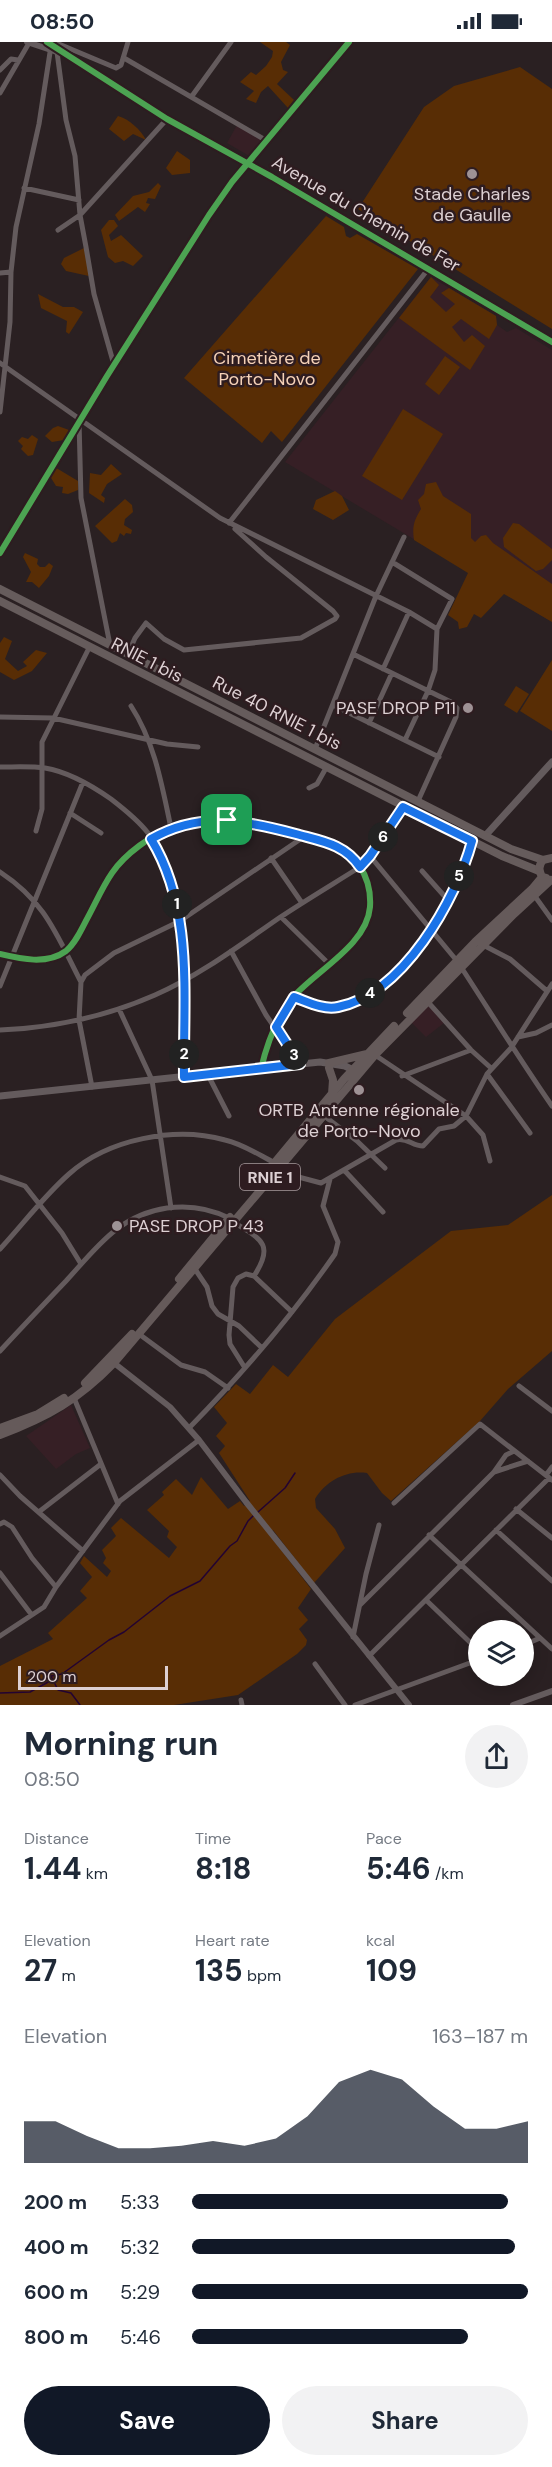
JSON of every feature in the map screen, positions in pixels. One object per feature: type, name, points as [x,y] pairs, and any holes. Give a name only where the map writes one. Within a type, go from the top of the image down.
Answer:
[{"type":"highway","name":"RNIE 1","points":[[0,1428],[38,1414],[68,1396],[96,1373],[231,1220],[332,1095],[532,889],[548,859]]},
{"type":"highway","name":"RNIE 1","points":[[371,1055],[427,1001],[459,964],[483,945],[552,880],[540,874]]},
{"type":"highway","points":[[332,1095],[333,1080],[326,1064],[371,1055]]},
{"type":"highway","name":"RNIE 1","points":[[275,1167],[323,1115],[347,1081]]},
{"type":"highway","name":"RNIE 1","points":[[0,1435],[44,1417],[74,1398],[114,1364],[195,1269],[231,1220]]},
{"type":"main road","name":"Rue 40 RNIE 1 bis","points":[[0,589],[511,849],[548,859]]},
{"type":"main road","name":"RNIE 1 bis","points":[[0,602],[540,874]]},
{"type":"main road","points":[[485,836],[552,762]]},
{"type":"main road","points":[[0,1096],[300,1064],[326,1064],[356,1072]]},
{"type":"main road","points":[[326,1064],[347,1081]]},
{"type":"street","points":[[0,93],[28,42],[52,45],[116,68],[121,65],[128,42]]},
{"type":"street","points":[[192,96],[231,42]]},
{"type":"street","points":[[0,553],[114,365],[209,215],[248,163],[349,42]]},
{"type":"street","points":[[52,45],[72,58]]},
{"type":"street","points":[[52,45],[72,58]]},
{"type":"street","points":[[0,412],[3,365],[10,322],[10,272],[16,227],[39,124],[52,45]]},
{"type":"street","points":[[52,45],[75,156],[80,215],[94,294],[114,365]]},
{"type":"street","points":[[0,70],[10,58],[18,60]]},
{"type":"street","name":"Avenue du Chemin de Fer","points":[[72,58],[167,119],[248,163],[552,342]]},
{"type":"street","points":[[124,58],[267,141]]},
{"type":"street","points":[[58,230],[80,215],[167,119]]},
{"type":"street","points":[[24,188],[79,200]]},
{"type":"street","points":[[229,523],[429,268]]},
{"type":"street","points":[[0,273],[10,272]]},
{"type":"street","points":[[3,365],[229,523],[337,616],[301,638],[184,650],[164,639],[146,623],[135,638],[128,654]]},
{"type":"street","points":[[80,420],[81,498],[110,645]]},
{"type":"street","points":[[229,523],[409,612],[438,629]]},
{"type":"street","points":[[315,749],[376,596],[404,537]]},
{"type":"street","points":[[392,562],[452,599],[452,605],[438,629],[435,670],[428,691],[405,740]]},
{"type":"street","points":[[383,669],[409,612]]},
{"type":"street","points":[[36,831],[42,809],[42,742],[89,648]]},
{"type":"street","points":[[353,654],[455,704],[457,708],[456,717],[418,801]]},
{"type":"street","points":[[369,723],[392,673]]},
{"type":"street","points":[[333,705],[439,756]]},
{"type":"street","points":[[131,706],[149,739],[161,780],[171,828]]},
{"type":"street","points":[[0,717],[53,718],[176,746],[198,747]]},
{"type":"street","points":[[0,767],[43,768],[83,782],[120,806],[136,820],[151,839],[171,878],[180,921],[184,1077]]},
{"type":"street","points":[[309,788],[317,784],[326,768]]},
{"type":"street","points":[[0,986],[83,782]]},
{"type":"street","points":[[0,1030],[46,1026],[79,1020],[154,996],[183,980],[360,867],[403,807]]},
{"type":"street","points":[[70,813],[101,833]]},
{"type":"street","points":[[0,954],[46,959],[65,952],[76,938],[111,874],[133,852],[171,828],[200,822],[227,820],[257,823],[342,848],[360,867],[369,889],[370,908],[366,923],[353,942],[294,997],[265,1050],[261,1069]]},
{"type":"street","points":[[81,982],[92,968],[114,952],[180,921],[305,836]]},
{"type":"street","points":[[294,997],[322,1007],[337,1008],[375,991],[406,964],[424,943],[431,930],[465,864],[472,841]]},
{"type":"street","points":[[370,856],[474,983],[511,1048],[552,1106]]},
{"type":"street","points":[[271,858],[302,903]]},
{"type":"street","points":[[422,871],[447,899]]},
{"type":"street","points":[[0,873],[26,890],[35,900],[50,922],[81,982],[79,1020],[92,1087]]},
{"type":"street","points":[[534,895],[552,920]]},
{"type":"street","points":[[281,917],[328,963]]},
{"type":"street","points":[[483,945],[510,958],[547,991]]},
{"type":"street","points":[[231,951],[260,1006],[300,1064]]},
{"type":"street","points":[[318,1183],[330,1179],[369,1154],[399,1139],[423,1146],[439,1129],[454,1126],[466,1116],[487,1074],[511,1048],[552,984]]},
{"type":"street","points":[[427,1001],[471,1050],[491,1068]]},
{"type":"street","points":[[119,1009],[152,1080],[171,1208]]},
{"type":"street","points":[[518,1037],[536,1033],[552,1025]]},
{"type":"street","points":[[402,1076],[471,1050]]},
{"type":"street","points":[[371,1055],[466,1116],[483,1135],[490,1161]]},
{"type":"street","points":[[208,1074],[229,1116]]},
{"type":"street","points":[[487,1074],[530,1133]]},
{"type":"street","points":[[323,1115],[357,1141],[385,1168]]},
{"type":"street","points":[[0,1249],[70,1173],[84,1162],[121,1144],[160,1135],[217,1138],[236,1143],[275,1167],[318,1183],[326,1196]]},
{"type":"street","points":[[344,1170],[383,1212]]},
{"type":"street","points":[[0,1177],[25,1186],[62,1233],[81,1264]]},
{"type":"street","points":[[189,1428],[228,1388],[292,1312],[338,1248],[338,1242],[323,1210],[330,1179]]},
{"type":"street","points":[[0,1351],[113,1232],[129,1219],[153,1210],[184,1206],[210,1210],[231,1220],[254,1235],[264,1245],[265,1256],[255,1276]]},
{"type":"street","points":[[195,1269],[207,1287],[212,1305],[218,1314],[262,1348]]},
{"type":"street","points":[[245,1368],[230,1344],[234,1282],[241,1275],[255,1276],[292,1312]]},
{"type":"street","points":[[140,1334],[181,1365],[205,1372],[228,1388]]},
{"type":"street","points":[[114,1364],[151,1390],[189,1428],[409,1705]]},
{"type":"street","points":[[519,1386],[552,1411]]},
{"type":"street","points":[[74,1398],[118,1504]]},
{"type":"street","points":[[394,1503],[480,1424],[549,1478]]},
{"type":"street","points":[[0,1626],[2,1635],[44,1607],[56,1587],[118,1504],[136,1487],[199,1440]]},
{"type":"street","points":[[360,1605],[494,1472],[506,1455],[514,1451]]},
{"type":"street","points":[[494,1472],[528,1461]]},
{"type":"street","points":[[40,1511],[101,1464]]},
{"type":"street","points":[[369,1656],[549,1478],[552,1467]]},
{"type":"street","points":[[0,1475],[20,1496],[40,1511],[83,1551]]},
{"type":"street","points":[[516,1509],[552,1538]]},
{"type":"street","points":[[0,1524],[4,1522],[12,1527],[32,1558],[56,1587]]},
{"type":"street","points":[[353,1637],[379,1525]]},
{"type":"street","points":[[496,1530],[552,1581]]},
{"type":"street","points":[[429,1535],[552,1649]]},
{"type":"street","points":[[0,1573],[31,1614]]},
{"type":"street","points":[[426,1600],[468,1640]]},
{"type":"street","points":[[534,1641],[540,1638]]},
{"type":"street","points":[[315,1664],[345,1705]]},
{"type":"street","points":[[355,1705],[468,1664]]},
{"type":"street","points":[[513,1705],[552,1691]]},
{"type":"shaded area","points":[[237,125],[264,141],[251,157],[227,143]]},
{"type":"shaded area","points":[[431,277],[496,316],[497,325],[507,332],[516,328],[552,350],[552,622],[285,462]]},
{"type":"shaded area","points":[[428,1004],[444,1023],[426,1037],[410,1021]]},
{"type":"shaded area","points":[[71,1405],[90,1448],[76,1454],[56,1469],[26,1436]]},
{"type":"green space","points":[[260,42],[286,42],[290,45],[281,62],[283,70],[288,72],[277,84],[294,100],[288,108],[268,86],[261,92],[256,103],[246,99],[254,91],[240,82],[251,72],[256,75],[272,57],[273,51]]},
{"type":"green space","name":"Stade Charles de Gaulle","points":[[520,67],[552,89],[552,329],[358,209],[424,107],[454,86]]},
{"type":"green space","points":[[118,116],[134,125],[146,140],[133,134],[124,141],[109,129]]},
{"type":"green space","points":[[177,151],[190,160],[190,173],[172,175],[166,168]]},
{"type":"green space","points":[[158,183],[161,186],[155,199],[148,198],[146,203],[150,204],[145,212],[138,207],[119,221],[115,215],[133,196],[149,192]]},
{"type":"green space","name":"Cimetière de Porto-Novo","points":[[326,216],[344,227],[346,236],[350,238],[357,234],[418,269],[282,442],[271,431],[262,443],[184,378]]},
{"type":"green space","points":[[109,220],[114,220],[118,226],[109,235],[111,241],[121,235],[143,256],[133,266],[123,261],[115,263],[108,257],[101,230]]},
{"type":"green space","points":[[86,247],[89,276],[66,271],[61,264],[64,258]]},
{"type":"green space","points":[[431,277],[439,285],[430,297],[446,312],[455,304],[441,293],[449,288],[496,316],[497,325],[489,339],[461,319],[452,327],[464,342],[472,335],[485,346],[470,370],[399,318]]},
{"type":"green space","points":[[38,294],[63,307],[74,307],[83,312],[69,334],[66,332],[67,321],[41,308]]},
{"type":"green space","points":[[445,356],[460,367],[439,395],[425,384]]},
{"type":"green space","points":[[403,409],[443,434],[402,500],[362,476]]},
{"type":"green space","points":[[58,426],[69,430],[64,440],[52,442],[45,436]]},
{"type":"green space","points":[[32,435],[38,439],[33,455],[28,456],[21,449],[23,446],[18,441],[22,437],[28,439]]},
{"type":"green space","points":[[111,464],[122,474],[107,484],[101,495],[105,498],[104,503],[89,493],[90,473],[101,475]]},
{"type":"green space","points":[[53,466],[78,481],[78,490],[68,494],[62,493],[63,487],[56,486],[48,473]]},
{"type":"green space","points":[[436,482],[443,496],[471,514],[471,538],[475,542],[481,536],[486,535],[493,543],[552,584],[552,622],[504,594],[481,618],[474,614],[467,627],[459,629],[458,622],[448,615],[468,573],[414,540],[414,524],[421,509],[418,500],[424,494],[426,484]]},
{"type":"green space","points":[[335,491],[342,496],[349,510],[333,520],[313,509],[316,500]]},
{"type":"green space","points":[[125,499],[132,505],[133,512],[125,519],[124,525],[132,530],[131,534],[126,533],[124,536],[120,533],[117,541],[112,543],[95,526]]},
{"type":"green space","points":[[513,523],[519,524],[552,549],[552,560],[543,569],[536,571],[504,547],[503,538]]},
{"type":"green space","points":[[25,553],[38,559],[37,564],[40,567],[45,567],[49,563],[53,566],[49,576],[39,588],[32,582],[26,582],[31,572],[23,557]]},
{"type":"green space","points":[[4,637],[12,641],[5,659],[18,671],[27,666],[23,662],[36,650],[47,653],[32,671],[14,680],[0,672],[0,643]]},
{"type":"green space","points":[[552,660],[552,731],[520,711]]},
{"type":"green space","points":[[516,686],[529,694],[517,713],[504,705]]},
{"type":"green space","points":[[552,1195],[552,1351],[508,1389],[480,1421],[391,1501],[367,1473],[344,1475],[325,1487],[315,1499],[316,1508],[335,1529],[345,1548],[314,1583],[273,1530],[268,1533],[311,1589],[298,1608],[308,1620],[299,1629],[307,1640],[306,1645],[297,1654],[238,1695],[174,1705],[0,1705],[0,1666],[53,1639],[48,1633],[87,1598],[80,1591],[92,1577],[80,1563],[84,1556],[107,1577],[111,1571],[103,1563],[106,1558],[102,1550],[116,1536],[111,1528],[121,1518],[169,1558],[177,1547],[167,1537],[169,1531],[147,1510],[164,1495],[162,1492],[176,1479],[192,1495],[201,1477],[228,1509],[240,1501],[244,1506],[250,1501],[219,1453],[225,1446],[216,1436],[227,1423],[214,1407],[236,1384],[250,1394],[273,1365],[288,1377],[335,1319],[451,1231],[508,1225]]},
{"type":"waterway","points":[[258,1512],[285,1488],[295,1473]]},
{"type":"waterway","points":[[80,1705],[71,1693],[58,1690],[51,1676],[62,1674],[124,1632],[170,1596],[200,1581],[237,1541],[254,1515]]},
{"type":"waterway","points":[[0,1693],[30,1692],[50,1681]]},
{"type":"cycle path","points":[[47,42],[167,119],[272,177],[552,342]]},
{"type":"cycle path","points":[[0,553],[107,376],[209,215],[232,182],[349,42]]},
{"type":"cycle path","points":[[0,954],[25,959],[42,959],[51,958],[66,951],[73,944],[117,866],[148,840],[174,827],[193,822],[250,823],[336,845],[353,857],[365,875],[370,896],[367,920],[351,944],[305,985],[283,1011],[266,1049],[261,1069]]},
{"type":"place","name":"Stade Charles de Gaulle","points":[[472,174]]},
{"type":"place","name":"PASE DROP P11","points":[[468,708]]},
{"type":"place","name":"ORTB Antenne régionale de Porto-Novo","points":[[359,1090]]},
{"type":"place","name":"PASE DROP P 43","points":[[117,1226]]},
{"type":"route","points":[[403,807],[472,841],[465,864],[431,930],[424,943],[406,964],[375,991],[337,1008],[322,1007],[294,997],[276,1027],[300,1064],[184,1077],[180,921],[171,878],[151,839],[171,828],[183,825],[227,820],[257,823],[330,843],[342,848],[352,856],[360,867],[403,807]]}]
